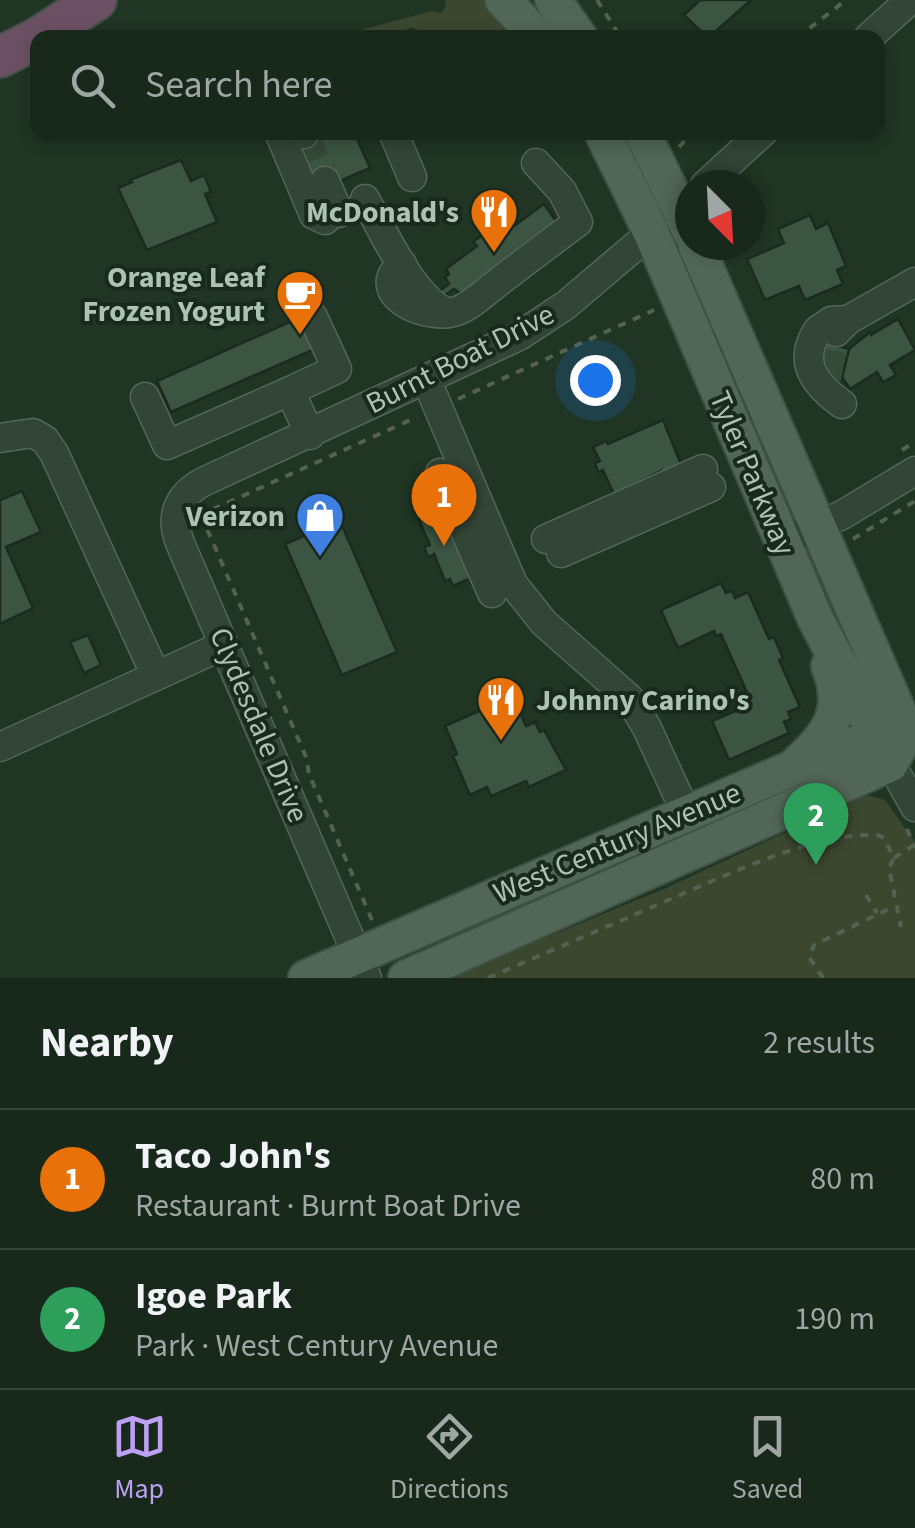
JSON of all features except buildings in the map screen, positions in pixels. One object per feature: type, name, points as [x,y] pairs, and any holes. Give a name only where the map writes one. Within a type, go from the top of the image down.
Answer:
[{"type":"highway","points":[[50,30],[96,0]]},
{"type":"highway","points":[[0,58],[30,42]]},
{"type":"main road","points":[[503,0],[531,30]]},
{"type":"main road","points":[[552,0],[574,30]]},
{"type":"main road","name":"Tyler Parkway","points":[[606,140],[651,232],[815,618],[897,745]]},
{"type":"main road","points":[[647,140],[675,181]]},
{"type":"main road","name":"Tyler Parkway","points":[[703,260],[818,526],[897,745]]},
{"type":"main road","points":[[793,768],[824,738],[835,714],[836,689],[818,639],[815,618]]},
{"type":"main road","name":"West Century Avenue","points":[[306,978],[362,966],[390,941],[793,768],[897,745]]},
{"type":"main road","name":"West Century Avenue","points":[[406,978],[897,745]]},
{"type":"street","points":[[877,30],[910,0]]},
{"type":"street","points":[[298,140],[314,215],[332,216],[324,181]]},
{"type":"street","points":[[396,140],[412,178]]},
{"type":"street","name":"Burnt Boat Drive","points":[[726,170],[755,140]]},
{"type":"street","points":[[366,199],[402,264],[392,278],[398,299],[427,313],[450,313],[464,308],[578,222],[562,191],[536,164]]},
{"type":"street","name":"Burnt Boat Drive","points":[[188,520],[176,510],[184,495],[205,481],[493,349],[544,321],[675,216]]},
{"type":"street","points":[[859,428],[835,387],[816,384],[808,363],[818,330],[831,322],[843,332],[915,282]]},
{"type":"street","points":[[145,397],[167,445],[337,369],[313,317]]},
{"type":"street","points":[[426,379],[512,584],[544,623],[629,698],[686,812]]},
{"type":"street","points":[[290,391],[310,434]]},
{"type":"street","points":[[0,438],[33,433],[54,453],[156,676]]},
{"type":"street","points":[[781,543],[915,471]]},
{"type":"street","points":[[440,472],[492,594]]},
{"type":"street","points":[[554,546],[707,478]]},
{"type":"street","name":"Clydesdale Drive","points":[[188,520],[224,645],[362,966]]},
{"type":"street","points":[[0,747],[224,645]]},
{"type":"street","name":"Tyler Parkway","points":[[897,745],[915,808]]},
{"type":"path","points":[[598,0],[617,30]]},
{"type":"path","points":[[808,30],[846,0]]},
{"type":"path","points":[[678,150],[686,140]]},
{"type":"path","points":[[390,941],[383,926],[372,921],[308,774],[301,746],[188,520],[654,310]]},
{"type":"path","points":[[853,538],[915,501]]},
{"type":"path","points":[[488,978],[745,867],[801,848],[878,835],[884,838],[894,858]]},
{"type":"path","points":[[901,927],[889,868],[894,858],[914,845]]},
{"type":"path","points":[[866,895],[877,912]]},
{"type":"path","points":[[823,978],[810,957],[814,945],[895,906]]},
{"type":"green space","points":[[445,0],[485,0],[502,21],[503,30],[412,27],[361,30],[432,11],[441,13],[446,7]]},
{"type":"green space","points":[[866,795],[885,800],[915,842],[915,978],[447,978],[666,888]]},
{"type":"tunnel","points":[[307,140],[325,181]]},
{"type":"tunnel","points":[[827,378],[835,335]]},
{"type":"place","name":"McDonald's","points":[[494,254]]},
{"type":"place","name":"Orange Leaf Frozen Yogurt","points":[[300,336]]},
{"type":"place","name":"Taco John's","points":[[444,546]]},
{"type":"place","name":"Verizon","points":[[320,558]]},
{"type":"place","name":"Johnny Carino's","points":[[501,742]]},
{"type":"place","name":"Igoe Park","points":[[816,865]]}]
